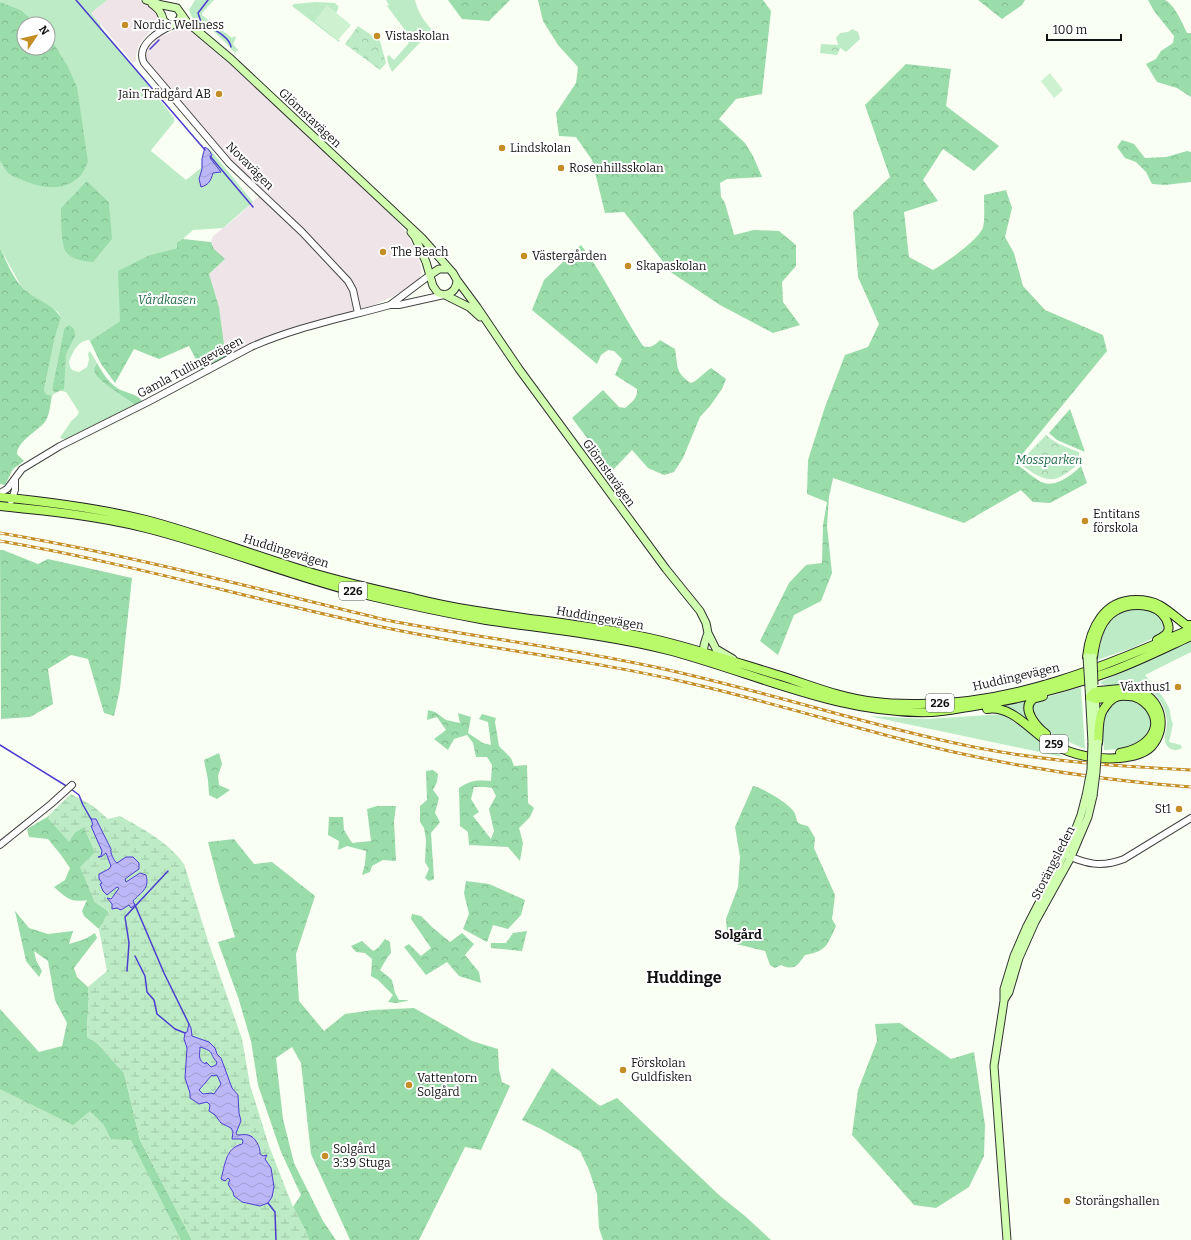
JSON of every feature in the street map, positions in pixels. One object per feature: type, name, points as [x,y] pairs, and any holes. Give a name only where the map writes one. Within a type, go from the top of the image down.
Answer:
[{"type":"main road","name":"Glömstavägen","points":[[148,1],[177,8],[187,22],[231,59],[403,220],[422,238],[454,273],[457,280],[477,306],[489,325],[666,569],[696,606],[706,623],[708,634],[716,649],[741,664]]},
{"type":"main road","name":"Glömstavägen","points":[[148,1],[157,8],[167,24],[200,34]]},
{"type":"main road","points":[[162,17],[164,9],[169,7]]},
{"type":"main road","points":[[173,25],[180,20],[181,15]]},
{"type":"main road","name":"Glömstavägen","points":[[403,220],[418,243],[436,290],[469,307],[489,325]]},
{"type":"main road","points":[[430,275],[439,269],[449,269]]},
{"type":"main road","points":[[444,295],[454,290],[457,280]]},
{"type":"main road","name":"Huddingevägen","points":[[0,497],[99,510],[148,521],[298,569],[417,600],[609,631],[659,641],[703,652],[850,697],[875,702],[925,704],[950,702],[996,696],[1034,688],[1109,664],[1191,629]]},
{"type":"main road","name":"Huddingevägen","points":[[2,506],[99,518],[146,528],[195,542],[296,575],[386,599],[483,619],[624,640],[665,649],[707,661],[784,687],[859,706],[904,712],[934,712],[998,703],[1078,682],[1113,670],[1191,636]]},
{"type":"main road","points":[[1090,657],[1088,647],[1093,630],[1100,617],[1110,607],[1126,600],[1145,600],[1160,605],[1186,625],[1191,625]]},
{"type":"main road","points":[[1090,657],[1098,632],[1114,611],[1128,606],[1142,605],[1154,608],[1164,616],[1168,625],[1168,631],[1164,636],[1137,652]]},
{"type":"main road","points":[[707,661],[703,655],[703,652],[704,643],[708,634]]},
{"type":"main road","name":"Storängsleden","points":[[1007,1240],[994,1066],[1004,1001],[1004,989],[1014,956],[1027,926],[1088,817],[1090,796],[1096,772],[1090,657]]},
{"type":"main road","points":[[1078,682],[1063,690],[1034,699],[1031,702],[1028,709],[1031,718],[1042,730],[1068,746],[1094,754],[1127,752],[1138,748],[1153,733],[1155,721],[1152,712],[1144,701],[1135,696],[1124,695],[1115,697],[1093,692]]},
{"type":"main road","name":"259","points":[[968,707],[982,709],[993,708],[1007,711],[1048,741],[1066,751],[1095,759],[1128,757],[1138,754],[1152,746],[1158,738],[1162,717],[1158,706],[1152,699],[1145,693],[1134,689],[1093,692]]},
{"type":"main road","points":[[1095,743],[1100,716],[1104,708],[1115,697]]},
{"type":"street","name":"Novavägen","points":[[157,33],[162,17]]},
{"type":"street","name":"Novavägen","points":[[173,25],[157,33],[144,48],[142,53],[144,63],[229,163],[302,232],[348,281],[353,290],[358,313]]},
{"type":"street","name":"Gamla Tullingevägen","points":[[0,493],[7,489],[22,469],[60,446],[148,402],[251,347],[298,330],[390,304],[430,275]]},
{"type":"street","name":"Gamla Tullingevägen","points":[[390,304],[399,305],[444,295]]},
{"type":"street","points":[[2,506],[13,498],[15,479]]},
{"type":"street","points":[[0,845],[70,787]]},
{"type":"street","points":[[1067,856],[1097,865],[1112,864],[1124,859],[1191,818]]},
{"type":"shaded area","points":[[107,0],[139,0],[148,5],[157,15],[157,22],[139,45],[136,61],[133,63],[91,13]]},
{"type":"shaded area","points":[[184,29],[191,32],[240,73],[297,125],[398,222],[407,233],[419,259],[422,272],[418,281],[392,297],[374,305],[288,330],[266,338],[226,359],[219,307],[209,274],[223,261],[214,249],[211,242],[213,236],[237,217],[264,191],[234,163],[146,62],[145,52],[147,48],[163,33],[165,35],[173,31],[182,31]]},
{"type":"green space","points":[[0,0],[107,0],[91,13],[100,24],[101,28],[174,118],[174,122],[151,151],[186,180],[201,168],[202,154],[208,147],[253,202],[223,228],[193,230],[177,242],[177,248],[150,255],[120,321],[90,341],[81,342],[78,345],[69,362],[72,369],[79,372],[87,367],[89,360],[88,354],[90,351],[97,363],[94,369],[99,378],[135,405],[66,439],[62,439],[60,437],[79,412],[66,392],[61,391],[64,329],[52,389],[55,393],[52,396],[46,394],[44,390],[55,337],[61,318],[58,312],[29,294],[21,286],[0,248],[0,161],[10,175],[67,65],[56,47],[56,16],[28,16],[21,10],[0,2]],"holes":[[[87,181],[109,202],[111,241]]]},
{"type":"green space","points":[[195,0],[214,0],[202,13],[202,15],[232,38],[234,36],[236,38],[233,44],[238,50],[235,53],[211,29],[196,22],[192,17],[189,10]]},
{"type":"green space","points":[[386,0],[415,0],[421,16],[432,30],[392,72],[387,57],[389,55],[394,60],[409,43],[399,34],[405,30],[387,6],[389,5]]},
{"type":"green space","points":[[448,0],[510,0],[489,21],[462,19]]},
{"type":"green space","points":[[538,0],[763,0],[771,11],[762,94],[736,99],[719,119],[745,143],[753,156],[762,177],[727,179],[720,183],[721,197],[725,203],[734,235],[754,230],[779,231],[796,245],[796,266],[782,282],[783,302],[800,325],[773,333],[720,305],[672,273],[624,212],[605,213],[592,160],[576,137],[559,136],[556,113],[576,83],[578,67],[558,45],[543,21]]},
{"type":"green space","points":[[978,0],[1025,0],[1022,5],[1002,19]]},
{"type":"green space","points":[[1148,0],[1165,0],[1168,2],[1178,15],[1187,33],[1191,33],[1191,97],[1177,88],[1157,82],[1146,64],[1156,59],[1161,51],[1173,43],[1174,36],[1154,11]]},
{"type":"green space","points":[[0,2],[21,10],[28,16],[16,16],[16,56],[56,56],[56,47],[67,65],[77,87],[88,162],[80,176],[71,183],[64,186],[48,187],[33,184],[12,176],[0,161]]},
{"type":"green space","points":[[316,2],[335,3],[338,6],[336,13],[327,6],[315,21],[340,41],[339,42],[292,6],[294,4]]},
{"type":"green space","points":[[327,5],[351,25],[338,40],[315,21]]},
{"type":"green space","points":[[358,26],[380,41],[386,63],[380,70],[345,44]]},
{"type":"green space","points":[[852,29],[858,32],[860,39],[846,52],[839,47],[836,38],[840,33],[848,32]]},
{"type":"green space","points":[[821,44],[839,45],[840,49],[837,55],[820,53]]},
{"type":"green space","points":[[906,64],[951,69],[946,106],[999,146],[974,171],[943,149],[923,180],[938,201],[904,212],[909,257],[933,270],[961,251],[975,238],[983,227],[984,195],[1006,190],[1012,208],[1005,237],[1014,253],[1023,286],[1045,310],[1103,335],[1107,351],[1015,463],[1037,479],[1049,484],[1064,479],[1074,473],[1081,466],[1087,483],[1050,503],[1033,502],[1021,490],[964,523],[833,478],[829,497],[827,526],[832,573],[821,601],[794,615],[778,655],[760,641],[789,583],[806,565],[822,563],[823,525],[827,502],[807,494],[808,460],[825,407],[845,355],[868,347],[879,324],[858,277],[853,212],[890,177],[865,105]]},
{"type":"green space","points":[[1050,73],[1063,90],[1054,98],[1041,81]]},
{"type":"green space","points":[[1122,140],[1134,144],[1145,158],[1166,157],[1187,151],[1191,152],[1191,182],[1165,185],[1152,184],[1146,172],[1136,162],[1125,158],[1117,147]]},
{"type":"green space","points":[[87,181],[109,202],[112,239],[93,262],[78,260],[68,255],[64,248],[62,231],[61,208]]},
{"type":"green space","name":"Vårdkasen","points":[[183,239],[211,242],[214,249],[225,259],[209,274],[219,307],[226,359],[202,371],[189,346],[159,359],[134,349],[115,383],[101,364],[90,341],[120,321],[118,271],[150,255],[177,248],[177,242]]},
{"type":"green space","points":[[581,245],[598,269],[643,346],[652,346],[660,340],[675,349],[678,369],[682,376],[691,383],[711,368],[726,379],[722,389],[700,417],[683,458],[674,472],[664,475],[648,468],[632,450],[612,471],[572,418],[603,390],[619,407],[625,408],[634,400],[637,392],[637,389],[615,375],[622,359],[614,351],[608,350],[601,355],[597,364],[532,310],[544,280]]},
{"type":"green space","points":[[0,248],[12,273],[21,286],[53,308],[61,318],[55,337],[44,390],[46,394],[52,396],[48,417],[44,423],[20,445],[17,454],[24,461],[13,469],[5,485],[0,484]]},
{"type":"green space","points":[[69,325],[74,329],[75,336],[66,354],[64,389],[55,393],[52,389],[64,329]]},
{"type":"green space","points":[[97,363],[114,386],[120,390],[137,396],[142,401],[135,405],[104,383],[95,373],[94,368]]},
{"type":"green space","points":[[1070,409],[1085,452],[1057,440],[1049,433]]},
{"type":"green space","name":"Mossparken","points":[[1046,435],[1057,443],[1079,452],[1079,463],[1063,476],[1050,479],[1043,478],[1019,463]]},
{"type":"green space","points":[[0,550],[38,564],[48,559],[132,578],[120,689],[114,716],[104,713],[88,659],[71,655],[48,669],[53,704],[30,717],[1,719]]},
{"type":"green space","points":[[1137,608],[1147,609],[1158,615],[1164,628],[1160,635],[1132,648],[1097,660],[1101,642],[1107,626],[1118,615]]},
{"type":"green space","points":[[1191,641],[1191,652],[1145,675],[1169,708],[1173,724],[1169,742],[1181,745],[1182,748],[1174,750],[1165,743],[1167,718],[1163,706],[1156,695],[1139,685],[1132,683],[1107,686],[1100,682]]},
{"type":"green space","points":[[1081,687],[1085,749],[1062,739],[1049,731],[1032,713],[1033,704],[1044,698]]},
{"type":"green space","points":[[1027,699],[1033,727],[1014,711],[1001,705]]},
{"type":"green space","points":[[1124,699],[1133,700],[1141,704],[1146,710],[1149,716],[1150,724],[1148,731],[1144,738],[1133,746],[1121,749],[1104,750],[1103,726],[1106,713],[1109,707]]},
{"type":"green space","points":[[428,710],[435,712],[446,720],[460,723],[458,713],[471,717],[468,733],[483,743],[491,745],[488,722],[479,719],[482,714],[496,718],[495,722],[499,746],[511,758],[514,766],[527,765],[528,803],[534,808],[530,817],[519,828],[523,843],[520,861],[508,847],[469,845],[468,832],[460,826],[459,788],[474,781],[491,781],[492,765],[487,757],[476,757],[473,743],[467,735],[454,739],[448,750],[434,739],[446,730],[437,717],[427,720]],"holes":[[[474,787],[492,788],[496,796],[489,809],[494,831],[491,839],[473,816],[479,812],[471,799]]]},
{"type":"green space","points":[[1003,714],[1063,757],[869,716],[928,719]]},
{"type":"green space","points":[[219,753],[222,764],[218,776],[219,785],[230,790],[217,799],[209,795],[204,760]]},
{"type":"green space","points":[[433,770],[438,774],[437,782],[433,790],[439,798],[435,813],[440,822],[431,833],[434,879],[429,881],[425,878],[429,869],[425,862],[426,840],[424,828],[420,822],[420,806],[427,800],[426,771]]},
{"type":"green space","points":[[753,786],[775,796],[794,812],[798,823],[808,826],[815,838],[814,848],[835,895],[832,919],[836,926],[828,942],[822,949],[805,955],[797,965],[789,968],[781,965],[775,968],[770,965],[765,951],[736,944],[727,932],[726,919],[738,887],[740,857],[735,827]]},
{"type":"green space","points":[[71,794],[93,806],[108,819],[120,816],[146,831],[170,849],[184,864],[209,944],[242,1039],[250,1085],[269,1146],[293,1207],[309,1240],[192,1240],[140,1140],[124,1073],[97,1043],[87,1037],[88,987],[107,971],[99,929],[109,912],[94,901],[80,867],[95,852],[84,827],[75,832],[69,842],[47,817]],"holes":[[[91,819],[96,819],[110,849],[112,857],[117,864],[126,857],[133,857],[139,863],[138,869],[125,879],[126,882],[140,873],[146,875],[146,887],[133,901],[135,905],[131,908],[129,905],[121,910],[117,908],[112,909],[112,904],[108,898],[111,900],[119,888],[117,887],[107,895],[100,885],[102,883],[99,879],[99,874],[109,869],[111,866],[106,853],[101,857],[98,857],[101,856],[102,851],[91,826],[93,825]],[[189,1024],[192,1036],[209,1042],[215,1048],[217,1054],[221,1058],[232,1088],[238,1095],[241,1121],[236,1133],[237,1135],[247,1135],[253,1137],[258,1145],[260,1154],[267,1156],[265,1159],[271,1168],[274,1188],[272,1197],[268,1203],[260,1206],[242,1202],[234,1196],[228,1184],[230,1180],[228,1178],[225,1181],[221,1179],[225,1161],[231,1149],[241,1143],[243,1139],[232,1139],[233,1132],[231,1128],[221,1123],[215,1115],[209,1111],[210,1105],[207,1102],[199,1104],[190,1098],[190,1093],[185,1078],[187,1048],[184,1039]]]},
{"type":"green space","points":[[377,806],[396,806],[394,821],[396,861],[383,860],[372,866],[370,872],[362,875],[366,851],[347,846],[338,850],[339,841],[328,835],[329,817],[343,817],[344,830],[352,843],[371,841],[367,809]]},
{"type":"green space","points":[[47,817],[69,841],[75,832],[84,827],[95,852],[94,901],[109,912],[99,929],[84,916],[82,911],[87,900],[76,901],[69,899],[54,887],[65,880],[70,868],[61,855],[48,839],[29,837],[27,829]]},
{"type":"green space","points":[[234,839],[254,864],[272,862],[315,896],[296,954],[299,1001],[324,1031],[345,1014],[373,1010],[414,1008],[472,1041],[498,1049],[499,1069],[502,1082],[510,1086],[481,1150],[465,1147],[419,1240],[350,1240],[311,1154],[301,1063],[292,1047],[276,1058],[283,1119],[294,1163],[323,1221],[336,1240],[309,1240],[293,1207],[301,1195],[281,1152],[258,1085],[251,1041],[238,997],[218,942],[235,937],[208,842]]},
{"type":"green space","points":[[466,881],[489,884],[525,900],[521,915],[508,929],[493,925],[487,942],[463,929],[469,914],[464,893]]},
{"type":"green space","points":[[15,911],[29,928],[48,934],[73,931],[69,944],[85,939],[95,933],[97,938],[74,968],[77,977],[88,987],[87,1037],[97,1043],[124,1073],[140,1140],[192,1240],[0,1240],[0,1009],[39,1052],[62,1046],[67,1023],[55,1000],[48,961],[34,951],[36,960],[42,971],[39,977],[26,961]]},
{"type":"green space","points":[[412,914],[421,916],[450,942],[462,933],[474,944],[465,955],[479,972],[481,983],[459,976],[447,962],[426,975],[404,947],[409,944],[421,956],[431,948],[411,919]]},
{"type":"green space","points":[[527,931],[522,951],[491,948],[491,943],[506,943],[513,933]]},
{"type":"green space","points":[[385,939],[390,942],[391,953],[380,970],[392,980],[395,993],[399,1000],[408,1000],[407,1001],[396,1003],[388,1002],[393,995],[378,980],[371,976],[372,959],[365,953],[356,952],[351,946],[362,941],[373,951],[378,948]]},
{"type":"green space","points":[[900,1023],[951,1059],[974,1052],[985,1125],[984,1156],[969,1187],[936,1208],[914,1205],[852,1135],[858,1090],[877,1041],[875,1024]]},
{"type":"green space","points":[[200,1047],[207,1049],[211,1053],[217,1062],[216,1065],[211,1067],[201,1061],[198,1057]]},
{"type":"green space","points":[[552,1068],[600,1106],[617,1098],[719,1195],[771,1240],[603,1240],[599,1228],[597,1194],[589,1170],[580,1151],[522,1120]]},
{"type":"green space","points":[[212,1075],[217,1075],[221,1084],[214,1094],[203,1094],[199,1090]]},
{"type":"green space","points":[[0,1089],[73,1125],[90,1111],[104,1125],[111,1139],[131,1140],[181,1240],[0,1240]]},
{"type":"water","points":[[205,147],[209,150],[212,155],[210,158],[221,172],[213,173],[209,182],[201,187],[199,179]]},
{"type":"water","points":[[91,819],[96,819],[117,863],[126,857],[133,857],[139,863],[139,869],[125,879],[126,882],[140,873],[146,875],[146,887],[133,901],[135,905],[131,908],[129,905],[121,910],[117,908],[112,909],[112,904],[107,898],[111,899],[119,888],[117,887],[107,895],[103,891],[100,884],[102,883],[99,879],[99,874],[109,869],[111,866],[106,853],[101,857],[98,857],[101,856],[102,851],[91,826],[93,825]]},
{"type":"water","points":[[189,1024],[192,1036],[209,1042],[215,1048],[217,1054],[221,1058],[232,1088],[238,1095],[241,1121],[236,1133],[237,1135],[251,1136],[258,1146],[260,1154],[263,1156],[267,1155],[265,1159],[271,1168],[274,1187],[272,1197],[268,1203],[260,1206],[242,1202],[234,1196],[228,1184],[230,1180],[228,1178],[225,1181],[221,1179],[229,1153],[236,1146],[242,1144],[243,1141],[242,1139],[232,1139],[233,1132],[231,1128],[221,1123],[215,1115],[209,1111],[210,1105],[207,1102],[199,1104],[190,1098],[190,1093],[185,1078],[187,1048],[184,1039],[185,1033],[187,1032]],"holes":[[[200,1047],[210,1052],[217,1062],[216,1065],[211,1067],[206,1062],[206,1064],[201,1061]],[[212,1075],[217,1075],[221,1084],[214,1094],[203,1094],[199,1090]]]},
{"type":"waterway","points":[[76,0],[205,150]]},
{"type":"waterway","points":[[208,0],[198,13],[201,22],[214,29],[227,39],[231,47]]},
{"type":"waterway","points":[[150,49],[159,40]]},
{"type":"waterway","points":[[210,156],[253,207]]},
{"type":"waterway","points":[[0,745],[68,787]]},
{"type":"waterway","points":[[71,789],[79,795],[91,819]]},
{"type":"waterway","points":[[127,971],[129,943],[125,917],[168,871]]},
{"type":"waterway","points":[[135,905],[164,973],[189,1024]]},
{"type":"waterway","points":[[135,956],[145,976],[147,992],[154,1000],[157,1014],[175,1029],[185,1033]]},
{"type":"waterway","points":[[268,1203],[275,1212],[276,1240]]},
{"type":"railway","points":[[0,533],[146,562],[386,620],[584,653],[688,674],[875,724],[980,748],[1040,758],[1191,770]]},
{"type":"railway","points":[[0,541],[96,560],[420,635],[613,667],[689,683],[949,751],[1070,774],[1191,787]]},
{"type":"place","name":"Nordic Wellness","points":[[125,25]]},
{"type":"place","name":"Vistaskolan","points":[[377,36]]},
{"type":"place","name":"Jain Trädgård AB","points":[[219,94]]},
{"type":"place","name":"Lindskolan","points":[[502,148]]},
{"type":"place","name":"Rosenhillsskolan","points":[[561,168]]},
{"type":"place","name":"The Beach","points":[[383,252]]},
{"type":"place","name":"Västergården","points":[[524,256]]},
{"type":"place","name":"Skapaskolan","points":[[628,266]]},
{"type":"place","name":"Entitans förskola","points":[[1085,521]]},
{"type":"place","name":"Växthus1","points":[[1178,687]]},
{"type":"place","name":"St1","points":[[1179,809]]},
{"type":"place","name":"Förskolan Guldfisken","points":[[623,1070]]},
{"type":"place","name":"Vattentorn Solgård","points":[[409,1085]]},
{"type":"place","name":"Solgård 3:39 Stuga","points":[[325,1156]]},
{"type":"place","name":"Storängshallen","points":[[1067,1201]]},
{"type":"district","name":"Solgård","points":[[738,934]]},
{"type":"district","name":"Huddinge","points":[[684,977]]}]
